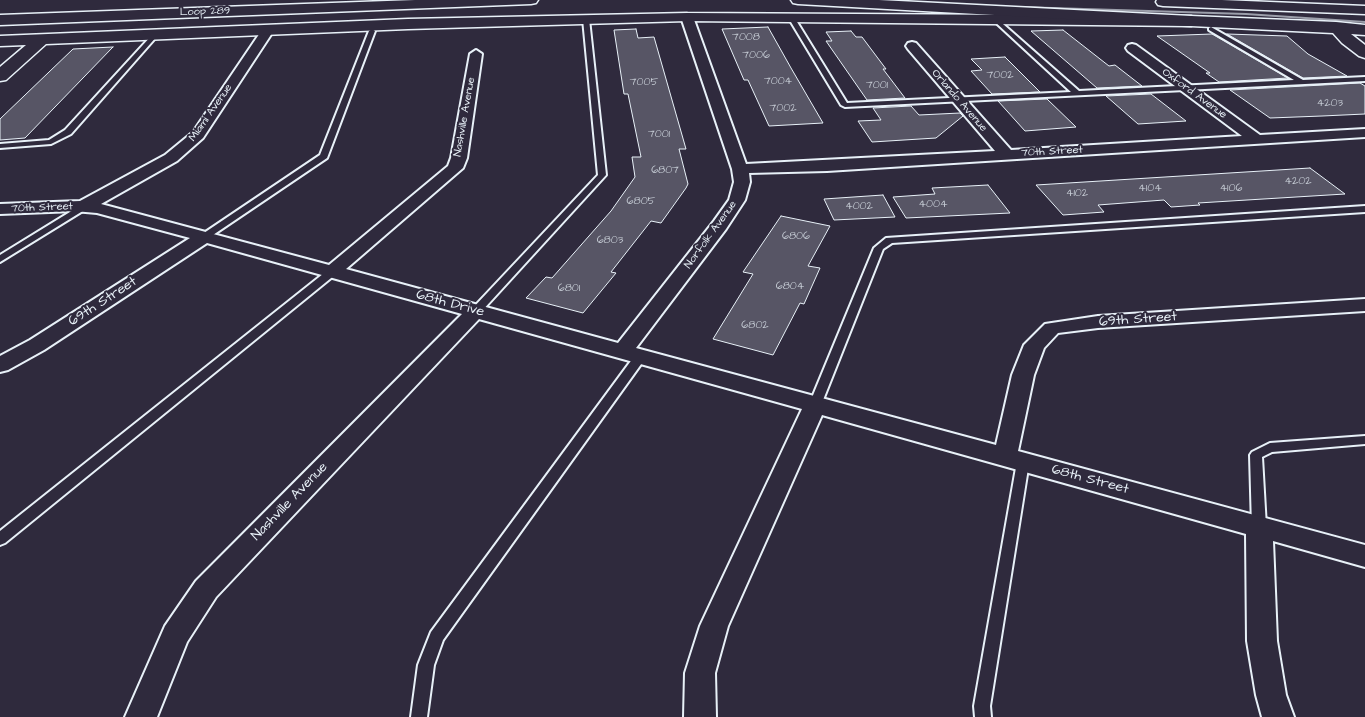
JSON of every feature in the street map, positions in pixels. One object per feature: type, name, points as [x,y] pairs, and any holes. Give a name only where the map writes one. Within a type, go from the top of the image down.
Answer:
[{"type":"main road","name":"Loop 289","points":[[0,8],[203,0]]},
{"type":"main road","name":"Loop 289","points":[[0,20],[531,0]]},
{"type":"main road","points":[[798,0],[1365,30]]},
{"type":"main road","points":[[1145,2],[1365,10]]},
{"type":"main road","points":[[0,41],[268,30],[686,17],[1191,21]]},
{"type":"main road","points":[[1336,28],[1365,53]]},
{"type":"main road","points":[[0,76],[42,39]]},
{"type":"street","name":"Norfolk Avenue","points":[[631,355],[737,200],[742,182],[740,169],[686,17]]},
{"type":"street","name":"Miami Avenue","points":[[84,207],[171,158],[185,148],[198,135],[268,30]]},
{"type":"street","name":"Orlando Avenue","points":[[912,46],[1007,155]]},
{"type":"street","name":"Oxford Avenue","points":[[1132,48],[1257,140]]},
{"type":"street","name":"Nashville Avenue","points":[[332,272],[455,168],[459,158],[476,54]]},
{"type":"street","name":"70th Street","points":[[740,169],[1365,133]]},
{"type":"street","name":"70th Street","points":[[0,209],[84,207]]},
{"type":"street","name":"68th Drive","points":[[84,207],[97,208],[815,405]]},
{"type":"street","name":"69th Street","points":[[0,365],[37,345],[204,237]]},
{"type":"street","name":"69th Street","points":[[1014,460],[1023,375],[1034,345],[1052,328],[1098,322],[1365,304]]},
{"type":"street","name":"Nashville Avenue","points":[[141,717],[175,635],[206,589],[476,312]]},
{"type":"street","name":"68th Street","points":[[815,405],[1365,556]]},
{"type":"street","points":[[700,717],[700,673],[714,626],[815,405]]},
{"type":"street","points":[[1259,527],[1262,641],[1271,695],[1278,717]]},
{"type":"lane","points":[[791,17],[845,105],[1365,79]]},
{"type":"lane","points":[[476,312],[602,175],[586,19]]},
{"type":"lane","points":[[994,19],[1078,94]]},
{"type":"lane","points":[[1211,29],[1303,82]]},
{"type":"lane","points":[[204,237],[324,156],[372,31]]},
{"type":"lane","points":[[0,146],[51,142],[68,132],[155,35]]},
{"type":"lane","points":[[0,259],[84,207]]},
{"type":"lane","points":[[815,405],[879,248],[889,240],[1365,209]]},
{"type":"lane","points":[[0,539],[332,272]]},
{"type":"lane","points":[[419,717],[426,665],[436,637],[631,355]]},
{"type":"lane","points":[[1259,527],[1256,455],[1270,448],[1365,440]]},
{"type":"lane","points":[[983,717],[982,706],[1014,460]]},
{"type":"building","points":[[768,27],[823,123],[769,126],[748,80],[744,80],[722,29]]},
{"type":"building","points":[[636,29],[638,38],[654,37],[686,149],[679,149],[688,184],[661,223],[651,221],[611,272],[616,273],[583,313],[526,298],[546,277],[552,278],[611,211],[635,177],[632,157],[641,157],[628,94],[624,94],[614,30]]},
{"type":"building","points":[[1063,30],[1109,66],[1115,65],[1142,86],[1097,88],[1031,31]]},
{"type":"building","points":[[851,31],[856,37],[862,37],[905,98],[867,100],[826,41],[832,41],[826,32]]},
{"type":"building","points":[[1212,34],[1288,78],[1219,82],[1206,73],[1210,73],[1157,36]]},
{"type":"building","points":[[1227,34],[1287,36],[1308,54],[1347,76],[1303,78]]},
{"type":"building","points":[[113,47],[25,138],[0,140],[0,119],[73,49]]},
{"type":"building","points":[[1005,57],[1040,92],[992,94],[971,71],[982,70],[971,59]]},
{"type":"building","points":[[1360,83],[1365,86],[1365,114],[1270,118],[1230,90]]},
{"type":"building","points":[[1151,94],[1186,121],[1138,124],[1106,96]]},
{"type":"building","points":[[1047,99],[1076,127],[1025,131],[998,101]]},
{"type":"building","points":[[911,106],[919,115],[960,113],[963,116],[936,138],[872,142],[858,121],[881,120],[873,108]]},
{"type":"building","points":[[1310,168],[1345,194],[1198,203],[1200,205],[1171,207],[1164,200],[1098,205],[1104,212],[1063,215],[1036,185]]},
{"type":"building","points":[[988,185],[1010,213],[906,218],[893,197],[935,194],[932,188]]},
{"type":"building","points":[[883,195],[895,217],[834,220],[824,199]]},
{"type":"building","points":[[781,216],[830,226],[808,266],[820,268],[804,304],[800,303],[773,355],[713,339],[753,274],[743,272]]},
{"type":"waterway","points":[[1019,7],[1246,14],[1365,22]]}]
